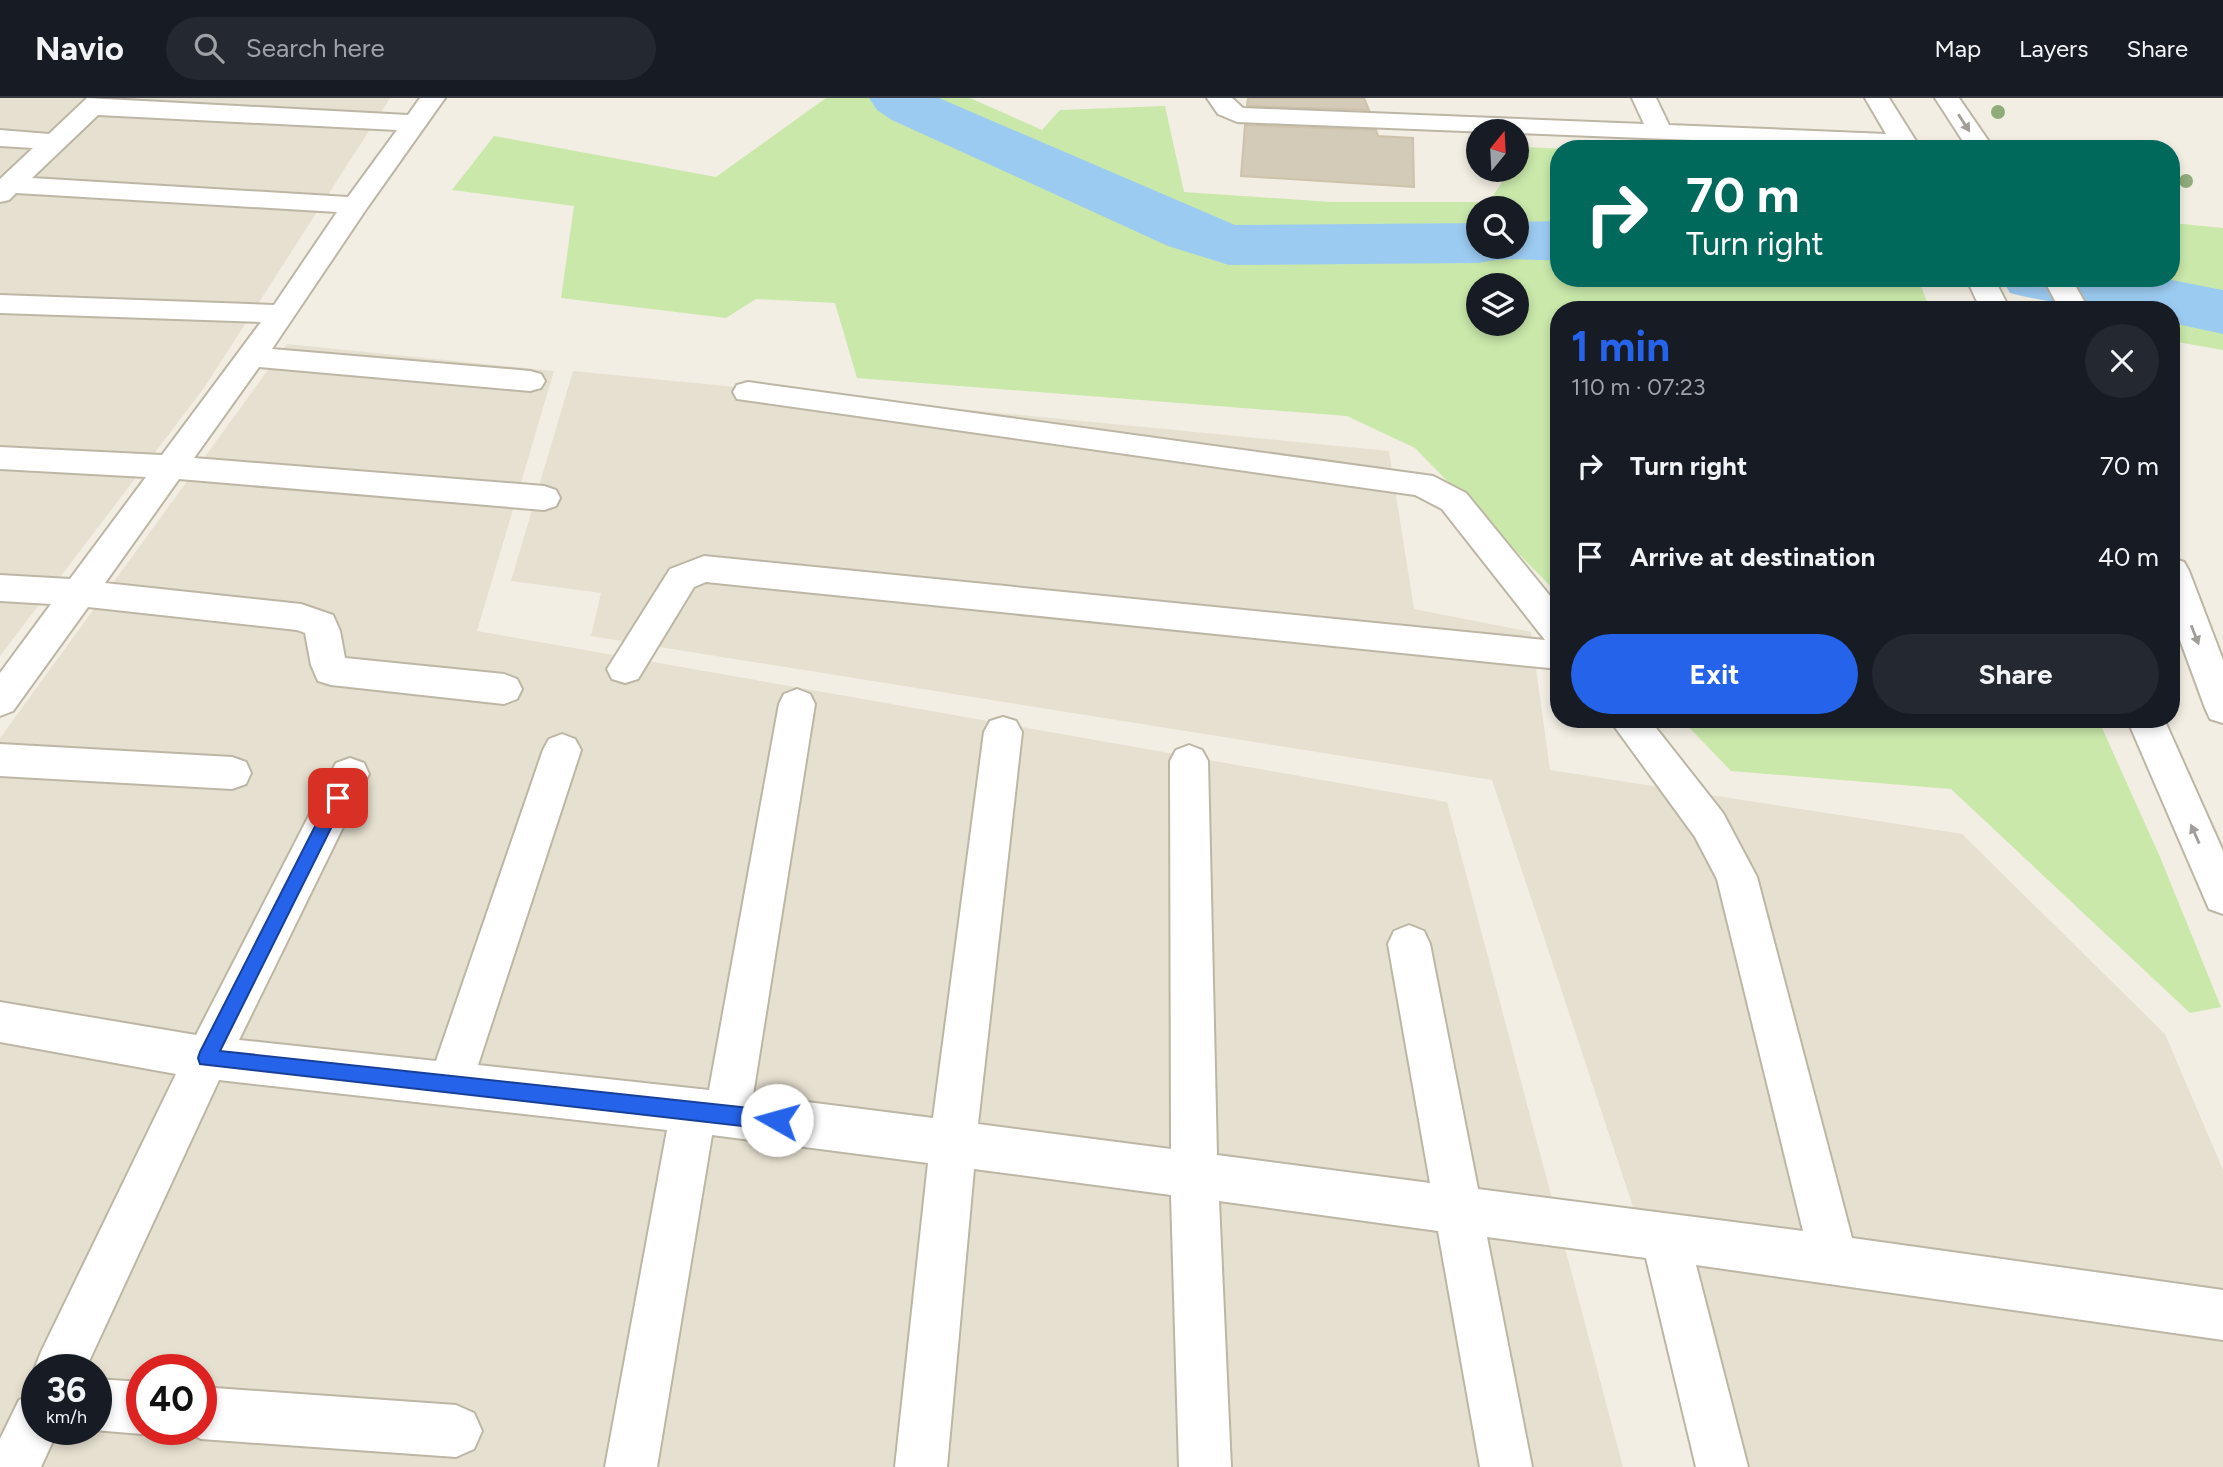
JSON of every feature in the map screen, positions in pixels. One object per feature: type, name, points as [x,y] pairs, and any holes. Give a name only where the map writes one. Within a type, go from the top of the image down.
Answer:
[{"type":"street","points":[[0,701],[282,314],[355,205],[433,98]]},
{"type":"street","points":[[1220,98],[1227,109],[1237,116],[1801,140]]},
{"type":"street","points":[[1383,98],[1395,122]]},
{"type":"street","points":[[1644,98],[1660,132]]},
{"type":"street","points":[[1877,98],[1902,140]]},
{"type":"street","points":[[1947,98],[1975,140]]},
{"type":"street","points":[[5,190],[96,103],[414,123]]},
{"type":"street","points":[[0,138],[55,142]]},
{"type":"street","points":[[5,190],[355,205]]},
{"type":"street","points":[[0,304],[282,314]]},
{"type":"street","points":[[250,357],[530,381]]},
{"type":"street","points":[[748,392],[1422,484],[1454,501],[1550,621]]},
{"type":"street","points":[[0,458],[168,467],[544,498]]},
{"type":"street","points":[[625,669],[682,578],[704,569],[1550,654]]},
{"type":"street","points":[[0,588],[78,593],[301,617],[321,625],[327,642],[325,659],[331,671],[504,689]]},
{"type":"street","points":[[2180,592],[2223,708]]},
{"type":"street","points":[[631,1467],[797,704]]},
{"type":"street","points":[[1634,728],[1709,825],[1737,877],[1835,1259]]},
{"type":"street","points":[[2149,728],[2223,896]]},
{"type":"street","points":[[921,1467],[953,1143],[1003,732]]},
{"type":"street","points":[[450,1084],[562,750]]},
{"type":"street","points":[[0,760],[233,773]]},
{"type":"street","points":[[1189,761],[1194,1174],[1205,1467]]},
{"type":"street","points":[[67,1354],[207,1058],[349,774]]},
{"type":"street","points":[[1409,944],[1506,1467]]},
{"type":"street","points":[[0,1022],[207,1058],[710,1112],[2220,1312]]},
{"type":"street","points":[[1665,1237],[1722,1467]]},
{"type":"street","points":[[217,1414],[456,1431]]},
{"type":"street","points":[[14,1467],[24,1445]]},
{"type":"shaded area","points":[[0,98],[390,98],[204,388],[0,656]]},
{"type":"shaded area","points":[[287,344],[554,371],[477,631],[1447,802],[1623,1467],[0,1467],[0,738]]},
{"type":"shaded area","points":[[573,371],[1389,451],[1414,609],[1531,632],[1550,770],[1962,834],[2165,1034],[2223,1170],[2223,1467],[1719,1467],[1492,780],[591,636],[601,593],[511,581]]},
{"type":"green space","points":[[826,98],[970,98],[1042,130],[1060,110],[1165,106],[1184,192],[1331,202],[1466,202],[1466,259],[1529,259],[1529,196],[1493,196],[1502,182],[1530,182],[1530,147],[1550,148],[1550,287],[1921,287],[1927,301],[1550,301],[1550,586],[1415,448],[1347,416],[857,378],[835,303],[756,299],[726,318],[561,298],[574,206],[452,190],[494,136],[716,177]]},
{"type":"green space","points":[[2180,224],[2223,228],[2223,350],[2180,342],[2180,301],[2110,301],[2103,287],[2180,287]]},
{"type":"green space","points":[[1690,728],[2102,728],[2160,857],[2221,1007],[2190,1013],[1951,789],[1731,771]]},
{"type":"building","points":[[1248,98],[1364,98],[1369,110],[1247,106]]},
{"type":"building","points":[[1245,125],[1376,130],[1378,136],[1413,138],[1414,187],[1241,176]]},
{"type":"waterway","points":[[898,98],[913,108],[1191,232],[1229,245],[1466,243]]},
{"type":"waterway","points":[[1529,242],[1550,241]]},
{"type":"waterway","points":[[2091,287],[2169,301]]},
{"type":"waterway","points":[[2180,303],[2223,312]]},
{"type":"route","points":[[338,798],[207,1058],[777,1120]]}]
